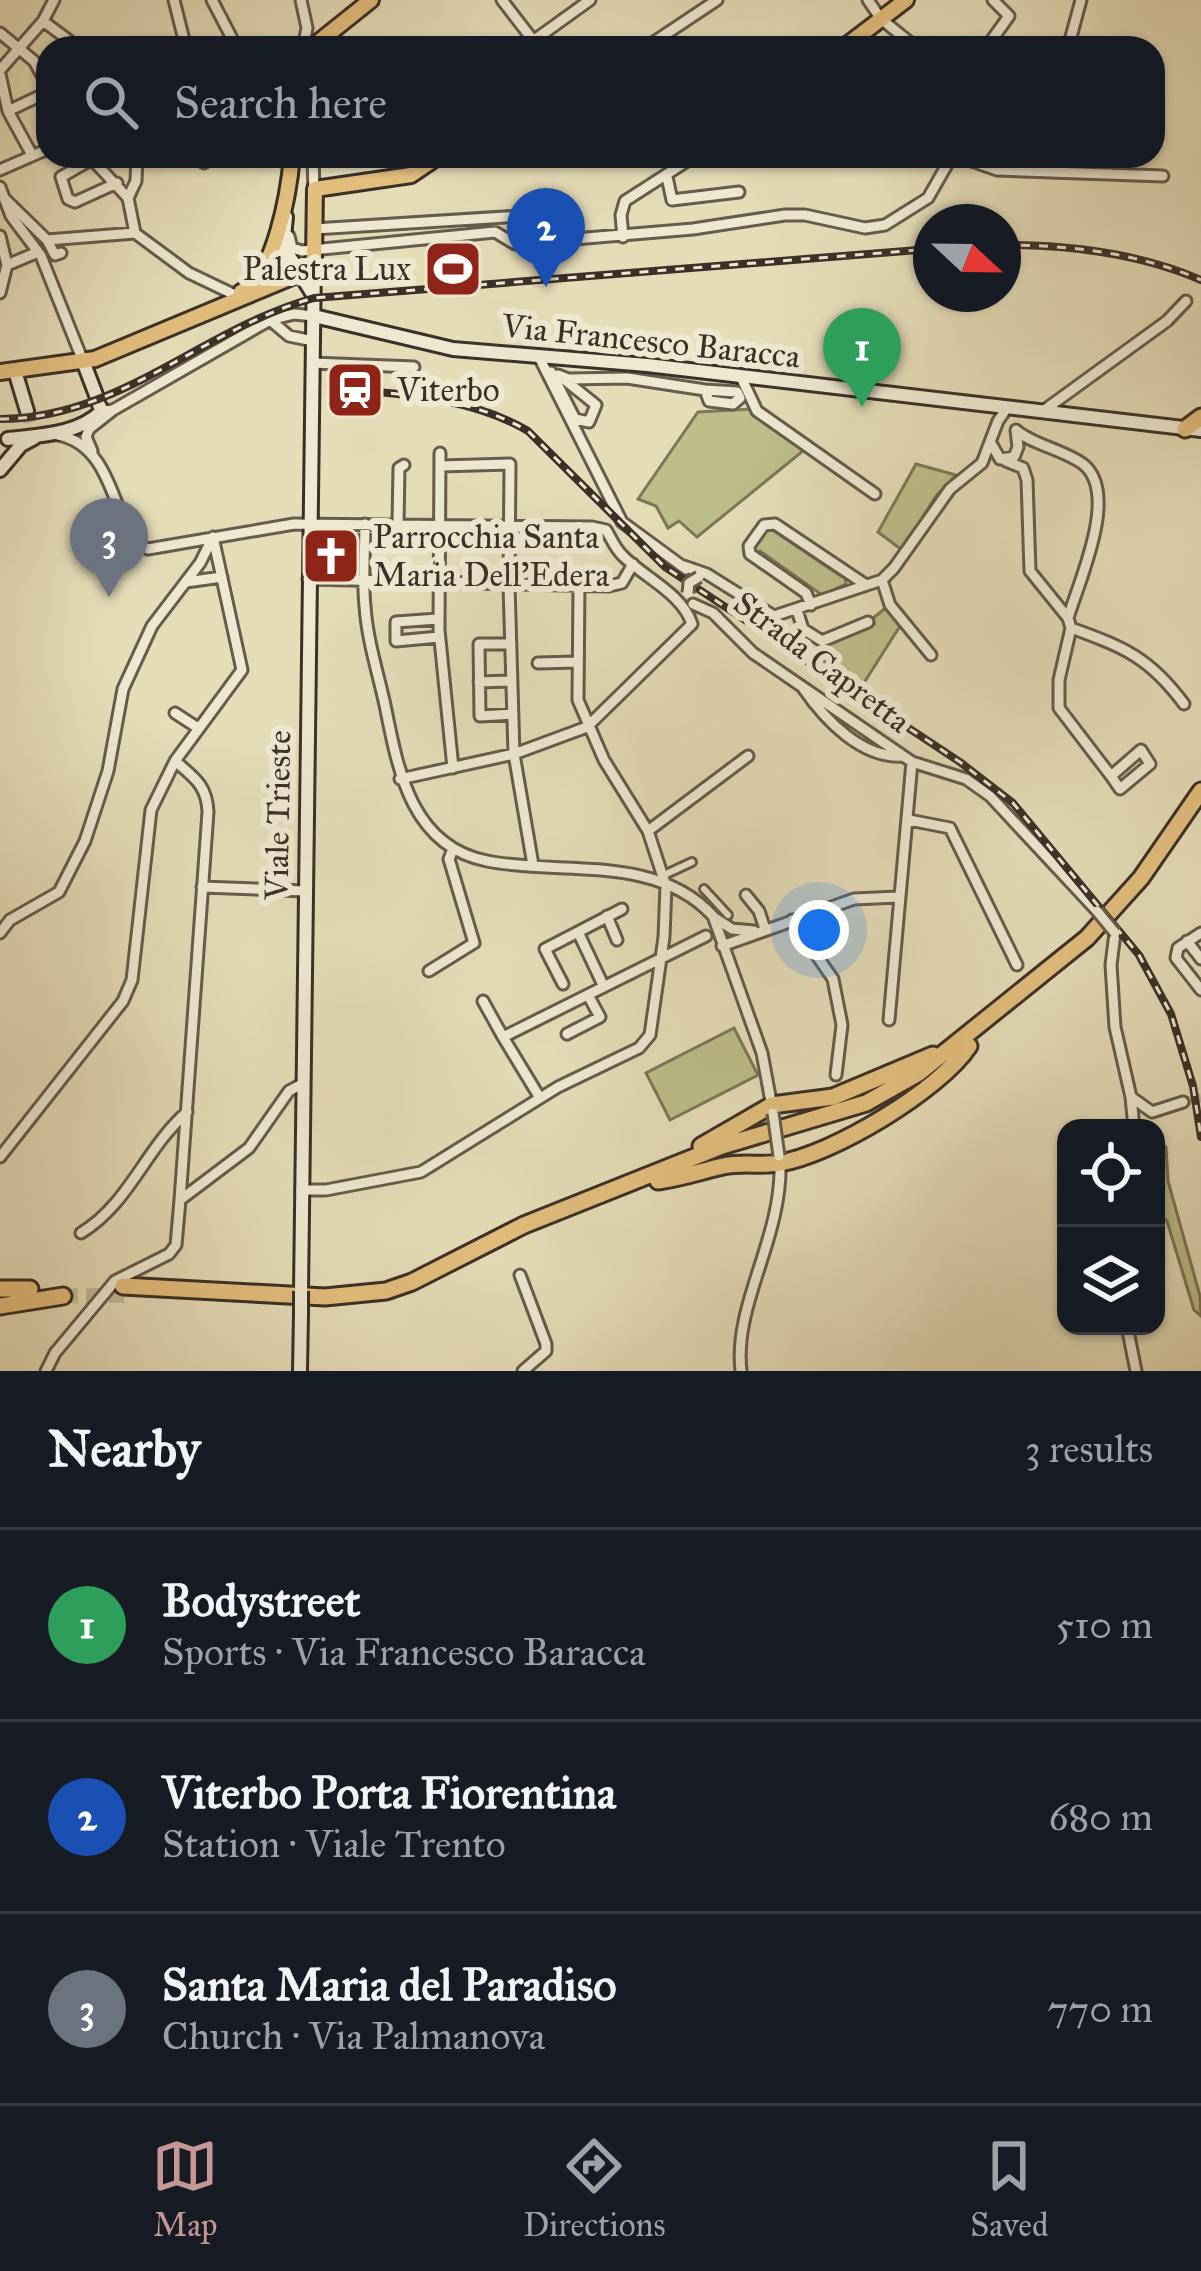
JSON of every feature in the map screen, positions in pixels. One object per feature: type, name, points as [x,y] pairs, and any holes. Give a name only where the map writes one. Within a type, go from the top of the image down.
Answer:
[{"type":"highway","points":[[1193,429],[1201,417]]},
{"type":"highway","points":[[124,1291],[320,1306],[382,1300],[655,1177],[873,1108],[921,1081],[1087,938],[1141,878],[1201,791]]},
{"type":"highway","points":[[655,1177],[780,1160],[889,1116],[912,1101],[963,1045],[1087,950],[1152,875],[1201,806]]},
{"type":"highway","points":[[655,1177],[772,1109],[832,1097],[963,1045]]},
{"type":"highway","points":[[0,1289],[63,1291],[0,1306]]},
{"type":"main road","points":[[324,36],[370,0]]},
{"type":"main road","points":[[859,36],[906,0]]},
{"type":"main road","points":[[291,168],[283,246],[312,293]]},
{"type":"main road","points":[[36,428],[7,371],[83,361],[277,285],[299,274],[312,246],[316,190],[411,175],[421,168]]},
{"type":"main road","points":[[83,361],[243,292],[260,280],[290,182]]},
{"type":"main road","name":"Viale Trieste","points":[[301,1371],[312,246]]},
{"type":"main road","points":[[277,285],[291,283],[312,293]]},
{"type":"main road","name":"Via Francesco Baracca","points":[[314,316],[547,367],[741,377],[1193,429]]},
{"type":"main road","points":[[2,453],[36,428],[86,424],[103,405],[83,361]]},
{"type":"main road","points":[[2,453],[21,445],[36,428]]},
{"type":"street","points":[[32,155],[2,96],[0,72],[43,21],[54,0]]},
{"type":"street","points":[[174,0],[183,36]]},
{"type":"street","points":[[212,0],[231,36]]},
{"type":"street","points":[[301,0],[309,36]]},
{"type":"street","points":[[502,0],[530,36]]},
{"type":"street","points":[[546,36],[590,0]]},
{"type":"street","points":[[663,36],[717,0]]},
{"type":"street","points":[[868,0],[881,19],[902,36]]},
{"type":"street","points":[[993,0],[1010,16],[995,36]]},
{"type":"street","points":[[1072,36],[1082,0]]},
{"type":"street","points":[[43,21],[63,36]]},
{"type":"street","points":[[0,33],[36,66]]},
{"type":"street","points":[[8,111],[36,96]]},
{"type":"street","points":[[2,169],[36,154]]},
{"type":"street","points":[[75,168],[60,179],[68,199],[75,202],[117,183]]},
{"type":"street","points":[[98,168],[128,198],[135,233]]},
{"type":"street","points":[[128,198],[137,168]]},
{"type":"street","points":[[315,168],[316,190]]},
{"type":"street","points":[[622,237],[625,201],[678,168]]},
{"type":"street","points":[[290,182],[289,244],[495,232],[515,244],[545,244],[784,215],[865,228],[885,225],[928,198],[947,168]]},
{"type":"street","points":[[991,168],[1163,176]]},
{"type":"street","points":[[667,176],[672,200],[739,192]]},
{"type":"street","points":[[2,192],[47,239],[55,255],[61,253]]},
{"type":"street","points":[[2,192],[10,216],[39,254],[83,361]]},
{"type":"street","points":[[312,246],[536,215],[548,229]]},
{"type":"street","points":[[47,239],[135,233],[189,274],[243,292]]},
{"type":"street","points":[[0,236],[7,265],[0,293]]},
{"type":"street","points":[[7,265],[39,254]]},
{"type":"street","points":[[1041,413],[1167,321],[1186,301]]},
{"type":"street","points":[[314,316],[295,314],[270,320],[103,405],[86,437],[136,544],[148,550],[269,526],[601,528],[689,615],[692,624]]},
{"type":"street","points":[[270,320],[290,336],[313,341]]},
{"type":"street","points":[[311,363],[414,367]]},
{"type":"street","points":[[547,367],[596,405],[589,422],[575,419],[547,367]]},
{"type":"street","points":[[547,367],[568,379],[627,378],[705,391]]},
{"type":"street","points":[[400,779],[514,754],[587,727],[692,624],[689,579],[622,522],[547,367]]},
{"type":"street","points":[[741,377],[757,411],[875,494]]},
{"type":"street","points":[[968,403],[986,411],[997,426]]},
{"type":"street","points":[[663,589],[689,579],[716,580],[769,614],[782,616],[882,580],[950,489],[982,464],[1007,408]]},
{"type":"street","points":[[36,428],[76,439],[93,452]]},
{"type":"street","points":[[982,464],[1018,451],[1016,430],[1082,464],[1098,488],[1100,510],[1070,623],[1059,708],[1111,776]]},
{"type":"street","points":[[993,442],[993,450],[1003,460],[1023,468],[1030,572],[1070,623],[1126,647],[1143,665],[1160,672],[1184,704]]},
{"type":"street","points":[[440,453],[438,619],[453,768]]},
{"type":"street","points":[[440,466],[510,464],[508,584],[514,754],[533,865]]},
{"type":"street","points":[[398,524],[399,468],[404,465]]},
{"type":"street","points":[[365,524],[365,609],[400,779],[418,814],[452,849],[484,861],[597,868],[665,881],[743,936]]},
{"type":"street","points":[[811,605],[806,593],[750,554],[749,546],[764,525],[775,524],[866,586]]},
{"type":"street","points":[[0,933],[17,916],[59,892],[85,842],[107,771],[123,689],[152,626],[200,563],[213,537]]},
{"type":"street","points":[[0,1157],[123,1001],[132,980],[151,809],[175,761],[242,670],[213,537]]},
{"type":"street","points":[[200,563],[200,580]]},
{"type":"street","points":[[308,579],[617,585],[633,564]]},
{"type":"street","points":[[185,583],[222,578]]},
{"type":"street","points":[[882,580],[890,605],[931,655]]},
{"type":"street","points":[[301,1190],[326,1190],[421,1172],[539,1098],[646,1041],[660,958],[665,881],[647,831],[587,727],[578,700],[579,585]]},
{"type":"street","name":"Strada Capretta","points":[[693,604],[713,613],[754,653],[799,681],[817,708],[856,742],[870,751],[953,774],[990,796],[1097,911],[1115,933],[1111,965],[1115,1027],[1132,1119]]},
{"type":"street","points":[[797,610],[803,629],[822,641],[868,622]]},
{"type":"street","points":[[438,619],[396,622],[396,641],[439,637]]},
{"type":"street","points":[[511,644],[479,644],[479,682],[480,716],[513,714]]},
{"type":"street","points":[[538,663],[577,662]]},
{"type":"street","points":[[479,682],[512,681]]},
{"type":"street","points":[[175,713],[198,728]]},
{"type":"street","points":[[647,831],[748,756]]},
{"type":"street","points":[[889,1020],[909,820],[908,759]]},
{"type":"street","points":[[46,1371],[115,1281],[169,1254],[176,1245],[206,791],[175,761]]},
{"type":"street","points":[[909,820],[939,824],[956,836],[1018,965]]},
{"type":"street","points":[[429,971],[474,943],[449,859],[452,849]]},
{"type":"street","points":[[665,881],[692,862]]},
{"type":"street","points":[[202,886],[305,891]]},
{"type":"street","points":[[704,889],[728,916]]},
{"type":"street","points":[[746,895],[759,911],[763,930]]},
{"type":"street","points":[[721,942],[860,898],[898,897]]},
{"type":"street","points":[[563,984],[545,949],[622,909]]},
{"type":"street","points":[[607,916],[617,940]]},
{"type":"street","points":[[713,916],[762,1053],[780,1160],[776,1220],[740,1332],[741,1371]]},
{"type":"street","points":[[793,920],[831,973],[842,1025],[836,1075]]},
{"type":"street","points":[[578,932],[604,987]]},
{"type":"street","points":[[1201,933],[1178,948],[1176,958],[1201,990]]},
{"type":"street","points":[[503,1037],[706,936]]},
{"type":"street","points":[[728,965],[743,936]]},
{"type":"street","points":[[1187,941],[1201,959]]},
{"type":"street","points":[[567,1034],[600,1017],[589,994]]},
{"type":"street","points":[[483,1001],[539,1098]]},
{"type":"street","points":[[180,1200],[250,1148],[290,1091],[302,1084]]},
{"type":"street","points":[[1131,1097],[1152,1112],[1183,1102]]},
{"type":"street","points":[[81,1233],[118,1204],[147,1156],[187,1112]]},
{"type":"street","points":[[520,1275],[546,1344],[545,1352],[523,1371]]},
{"type":"street","points":[[1129,1335],[1136,1371]]},
{"type":"green space","points":[[752,409],[795,438],[803,451],[697,537],[679,521],[668,528],[656,506],[638,499],[698,412]]},
{"type":"green space","points":[[916,464],[956,475],[936,496],[902,550],[878,532]]},
{"type":"green space","points":[[768,527],[841,576],[845,574],[846,584],[822,595],[760,551],[757,554],[753,545]]},
{"type":"green space","points":[[887,607],[900,626],[862,686],[816,656],[832,640],[874,624],[873,618]]},
{"type":"green space","points":[[734,1028],[758,1075],[670,1120],[646,1073]]},
{"type":"green space","points":[[1165,1146],[1168,1181],[1200,1296],[1201,1316],[1194,1310],[1167,1221]]},
{"type":"tunnel","points":[[27,411],[30,424]]},
{"type":"tunnel","points":[[1183,1102],[1201,1098]]},
{"type":"tunnel","points":[[63,1296],[125,1295]]},
{"type":"railway","points":[[1021,246],[1104,252],[1201,280]]},
{"type":"railway","points":[[0,419],[43,415],[123,389],[235,330],[314,298],[913,250]]},
{"type":"railway","points":[[355,390],[466,406],[528,431],[665,567],[960,762],[1013,803],[1139,955],[1171,1014],[1193,1086],[1201,1137]]},
{"type":"place","name":"Palestra Lux","points":[[453,269]]},
{"type":"place","name":"Viterbo Porta Fiorentina","points":[[546,287]]},
{"type":"place","name":"Viterbo","points":[[355,390]]},
{"type":"place","name":"Bodystreet","points":[[862,407]]},
{"type":"place","name":"Parrocchia Santa Maria Dell'Edera","points":[[331,556]]},
{"type":"place","name":"Santa Maria del Paradiso","points":[[109,597]]}]
